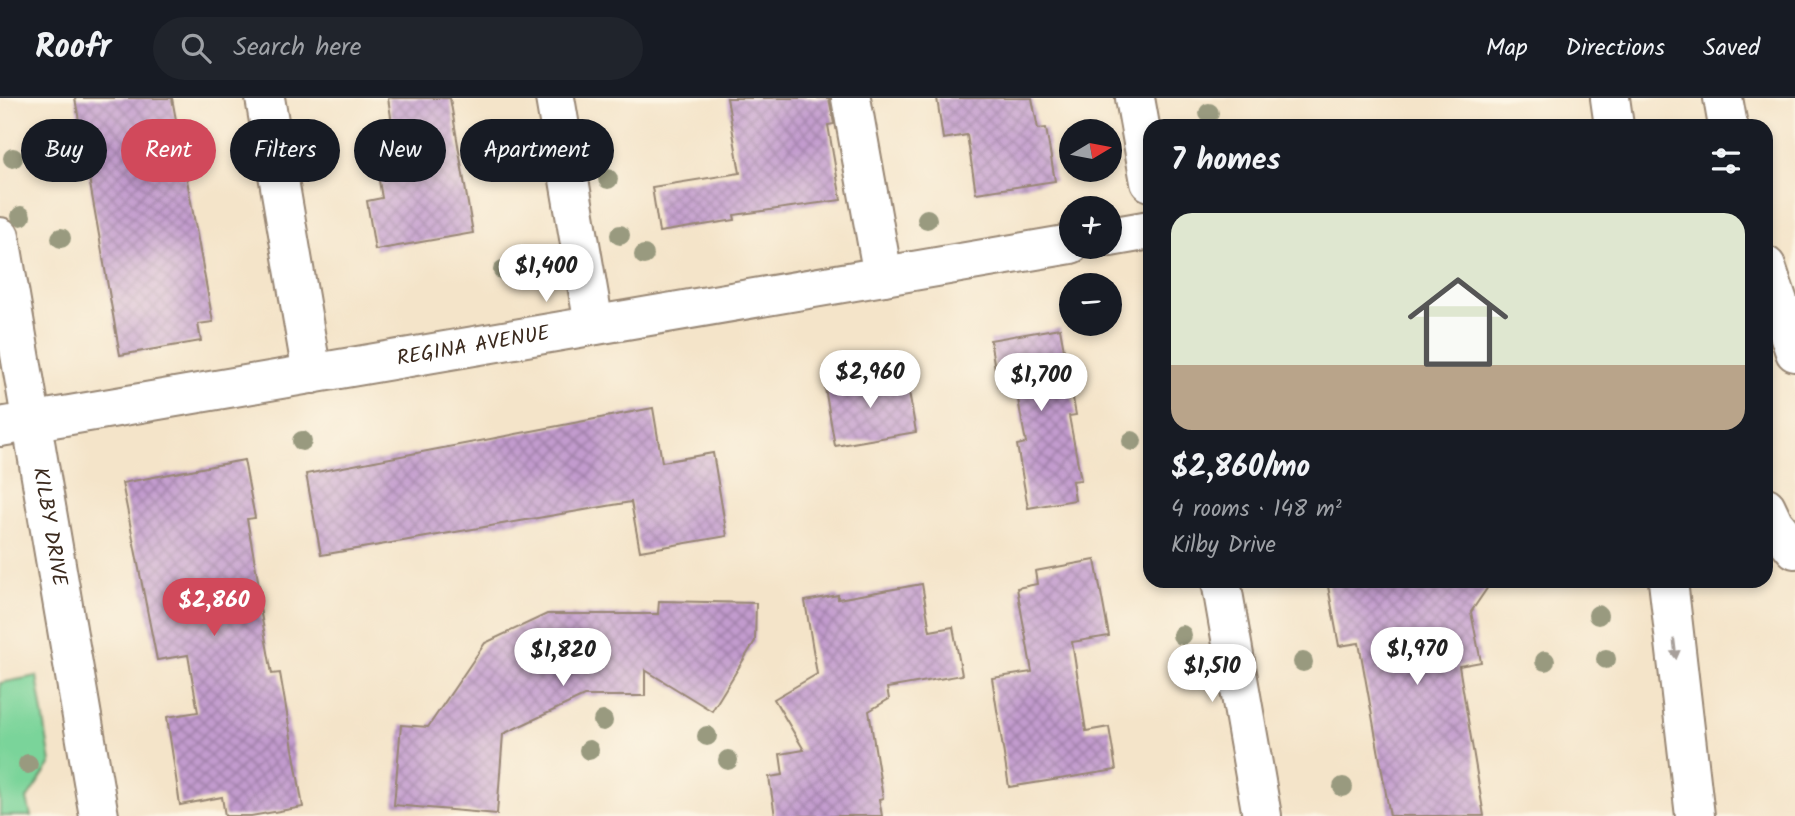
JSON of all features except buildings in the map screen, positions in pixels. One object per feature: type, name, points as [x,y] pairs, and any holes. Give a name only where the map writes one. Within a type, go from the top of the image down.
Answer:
[{"type":"main road","points":[[265,98],[312,374]]},
{"type":"main road","points":[[555,98],[594,326]]},
{"type":"main road","points":[[851,98],[883,276]]},
{"type":"main road","points":[[1135,98],[1143,143]]},
{"type":"main road","points":[[1610,98],[1613,119]]},
{"type":"main road","points":[[1723,98],[1727,119]]},
{"type":"main road","points":[[1122,235],[1143,231]]},
{"type":"main road","name":"KILBY DRIVE","points":[[0,237],[16,425],[99,816]]},
{"type":"main road","name":"REGINA AVENUE","points":[[16,425],[1059,246]]},
{"type":"main road","points":[[1773,287],[1795,352]]},
{"type":"main road","points":[[1773,522],[1795,549]]},
{"type":"main road","points":[[1222,588],[1262,816]]},
{"type":"main road","points":[[1669,588],[1695,816]]},
{"type":"green space","points":[[37,676],[51,763],[27,799],[31,816],[0,816],[0,683]]}]
